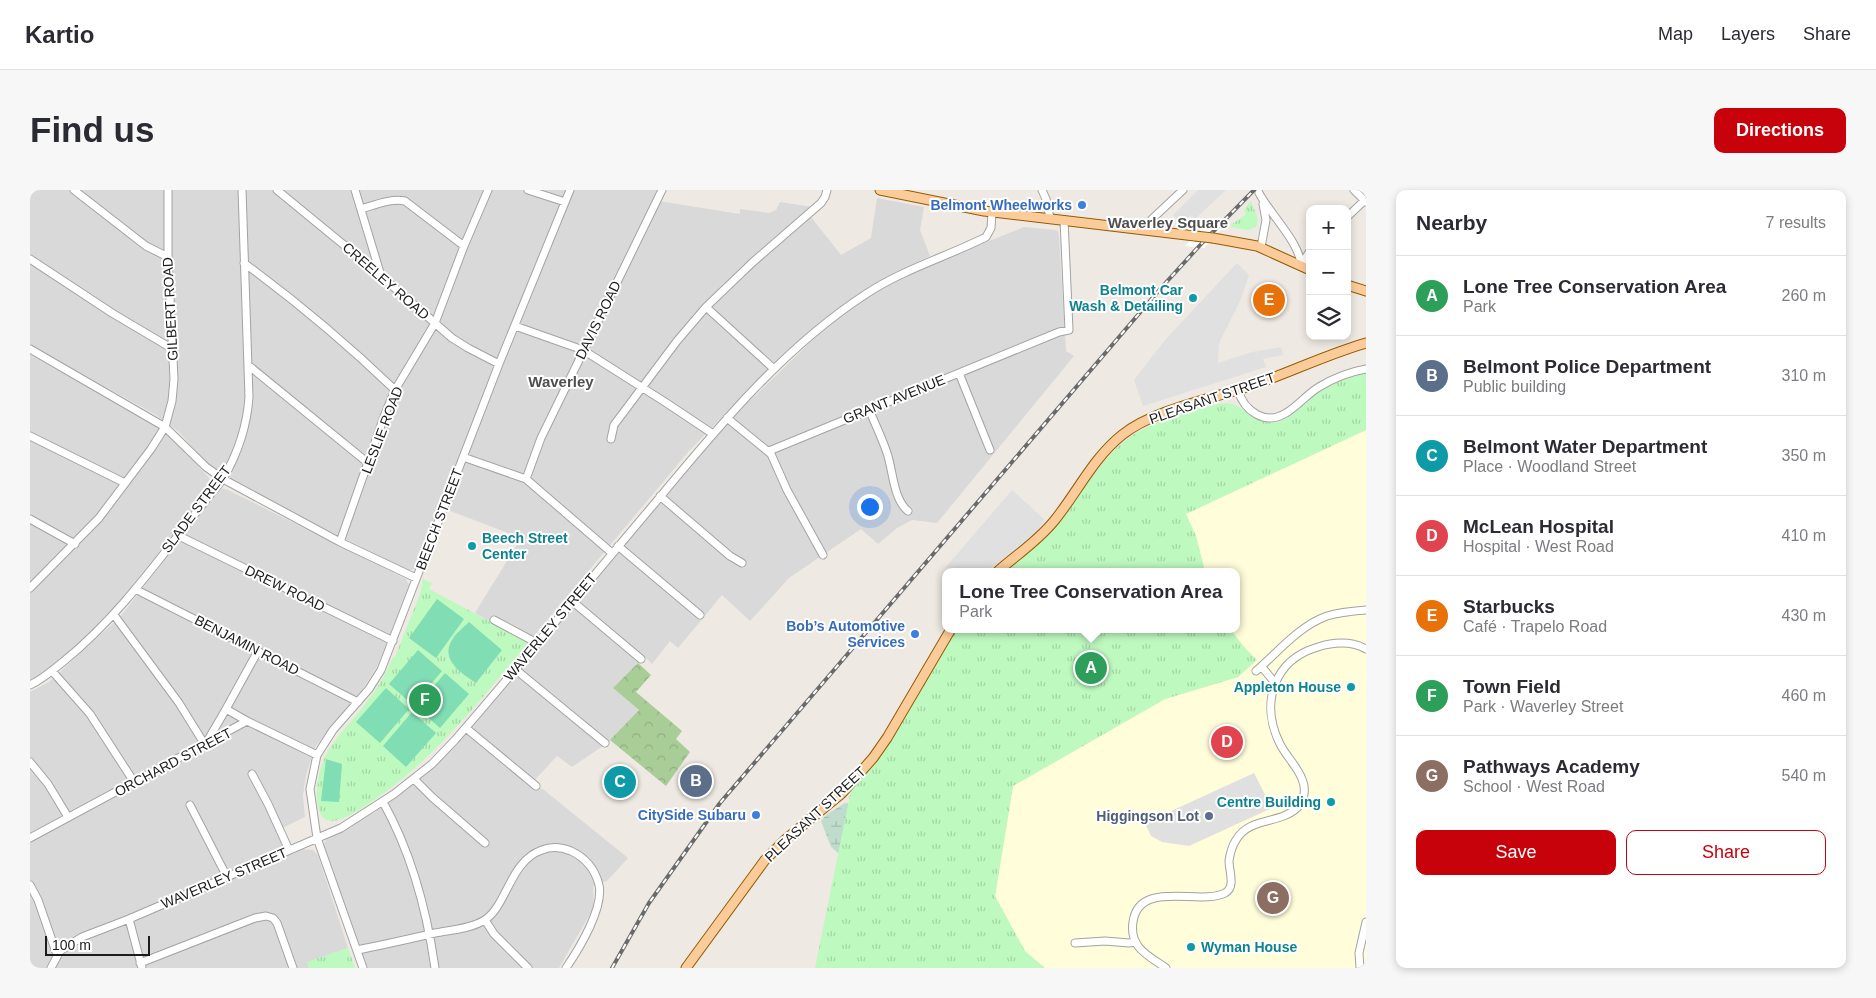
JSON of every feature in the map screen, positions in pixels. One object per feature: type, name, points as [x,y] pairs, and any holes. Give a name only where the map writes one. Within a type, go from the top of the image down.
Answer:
[{"type":"main road","points":[[880,190],[903,192],[992,212],[1213,238],[1261,247],[1306,268]]},
{"type":"main road","points":[[1351,286],[1366,291]]},
{"type":"main road","name":"PLEASANT STREET","points":[[1002,568],[1025,550],[1049,527],[1102,455],[1124,433],[1140,423],[1238,390],[1366,342]]},
{"type":"main road","name":"PLEASANT STREET","points":[[686,968],[765,860],[786,839],[841,794],[873,758],[892,730],[949,633]]},
{"type":"street","points":[[74,190],[146,246],[168,257]]},
{"type":"street","points":[[88,190],[88,201]]},
{"type":"street","name":"GILBERT ROAD","points":[[30,588],[99,518],[151,449],[165,427],[172,401],[174,379],[168,257],[168,190]]},
{"type":"street","name":"SLADE STREET","points":[[30,686],[52,671],[82,646],[114,615],[223,478],[234,458],[248,415],[250,397],[242,190]]},
{"type":"street","name":"CREELEY ROAD","points":[[277,190],[452,338],[500,364]]},
{"type":"street","points":[[356,190],[381,277]]},
{"type":"street","name":"LESLIE ROAD","points":[[340,542],[377,434],[396,390],[435,323],[464,246],[488,190]]},
{"type":"street","points":[[528,190],[565,202]]},
{"type":"street","name":"BEECH STREET","points":[[363,968],[317,838],[310,789],[317,755],[333,730],[369,689],[381,670],[570,190]]},
{"type":"street","name":"DAVIS ROAD","points":[[526,479],[541,438],[582,350],[662,190]]},
{"type":"street","points":[[611,440],[614,425],[677,341],[706,307],[753,262],[821,203],[827,190]]},
{"type":"street","points":[[1042,190],[1047,202],[1050,218]]},
{"type":"street","points":[[1146,230],[1152,219],[1183,190]]},
{"type":"street","points":[[1351,213],[1365,201],[1354,190]]},
{"type":"street","points":[[1259,191],[1266,217],[1261,247]]},
{"type":"street","points":[[1259,191],[1297,249],[1306,268]]},
{"type":"street","points":[[361,209],[388,202],[405,201],[464,246]]},
{"type":"street","name":"WAVERLEY STREET","points":[[50,968],[60,951],[82,937],[129,919],[341,828],[383,802],[414,779],[440,756],[466,728],[713,434],[774,369],[814,333],[867,293],[907,270],[986,237],[990,228],[992,212]]},
{"type":"street","name":"GRANT AVENUE","points":[[769,451],[1059,332],[1069,330],[1064,220]]},
{"type":"street","points":[[30,259],[112,313],[172,348]]},
{"type":"street","points":[[244,263],[287,294],[356,352],[396,390]]},
{"type":"street","points":[[706,307],[774,369]]},
{"type":"street","points":[[515,326],[582,350],[713,434]]},
{"type":"street","points":[[30,349],[165,427],[206,467],[223,478],[340,542],[416,578]]},
{"type":"street","points":[[248,365],[368,463]]},
{"type":"street","points":[[1238,390],[1244,404],[1253,413],[1264,417],[1276,417],[1288,412],[1305,396],[1326,382],[1366,369]]},
{"type":"street","points":[[959,373],[990,450]]},
{"type":"street","points":[[869,409],[888,455],[898,495],[903,506],[908,511]]},
{"type":"street","points":[[727,418],[769,451],[791,499],[823,555]]},
{"type":"street","points":[[30,436],[125,483]]},
{"type":"street","points":[[464,457],[526,479],[612,553]]},
{"type":"street","points":[[660,496],[730,556],[742,563]]},
{"type":"street","points":[[30,519],[75,544]]},
{"type":"street","name":"DREW ROAD","points":[[177,535],[393,641]]},
{"type":"street","points":[[618,546],[700,615]]},
{"type":"street","name":"BENJAMIN ROAD","points":[[135,589],[358,702]]},
{"type":"street","points":[[572,601],[641,659]]},
{"type":"street","points":[[1275,683],[1259,669],[1300,632],[1315,621],[1338,613],[1366,610]]},
{"type":"street","points":[[114,615],[179,703],[205,744],[258,651]]},
{"type":"street","points":[[494,620],[537,643]]},
{"type":"street","points":[[1166,968],[1146,955],[1136,942],[1133,923],[1135,914],[1143,904],[1151,899],[1164,896],[1204,897],[1228,891],[1231,884],[1230,854],[1239,835],[1252,825],[1291,812],[1302,800],[1304,789],[1302,778],[1280,745],[1272,722],[1270,697],[1275,683],[1294,660],[1315,648],[1328,644],[1344,643],[1366,649]]},
{"type":"street","points":[[515,669],[605,744]]},
{"type":"street","points":[[52,671],[90,714],[134,782]]},
{"type":"street","points":[[226,709],[247,721]]},
{"type":"street","name":"ORCHARD STREET","points":[[30,838],[247,721],[317,755]]},
{"type":"street","points":[[466,728],[536,786]]},
{"type":"street","points":[[30,762],[48,784],[68,817]]},
{"type":"street","points":[[252,774],[289,850]]},
{"type":"street","points":[[414,779],[427,793],[485,843]]},
{"type":"street","points":[[383,802],[392,817],[428,923],[435,968]]},
{"type":"street","points":[[190,806],[227,877]]},
{"type":"street","points":[[357,950],[462,928],[485,920],[494,910],[525,860],[536,852],[548,848],[561,848],[584,859],[592,866],[600,890],[600,899],[578,950],[566,968]]},
{"type":"street","points":[[30,885],[38,900],[57,955]]},
{"type":"street","points":[[129,919],[141,966],[255,918],[266,916],[273,918],[277,923],[293,968]]},
{"type":"street","points":[[485,920],[494,934],[528,968]]},
{"type":"street","points":[[1360,968],[1359,953],[1366,922]]},
{"type":"street","points":[[1075,943],[1105,941],[1136,942]]},
{"type":"shaded area","points":[[30,190],[658,190],[652,200],[740,214],[740,209],[769,213],[776,210],[780,202],[812,207],[807,212],[841,255],[871,238],[877,198],[924,207],[920,230],[930,256],[892,274],[859,294],[814,328],[755,383],[689,451],[529,642],[475,613],[521,538],[440,507],[415,569],[404,568],[237,485],[212,469],[179,432],[156,415],[30,345]]},
{"type":"shaded area","points":[[1198,190],[1226,190],[1195,219],[1191,215],[1184,221],[1178,220],[1173,215]]},
{"type":"shaded area","points":[[1024,227],[1058,231],[1066,351],[1074,356],[937,523],[912,520],[897,528],[878,544],[861,529],[789,578],[750,621],[722,595],[678,648],[670,641],[652,664],[645,657],[613,688],[639,710],[609,742],[520,670],[688,468],[735,415],[825,328],[859,302],[890,284],[934,263]]},
{"type":"shaded area","points":[[1237,263],[1249,275],[1241,299],[1219,343],[1218,363],[1252,352],[1281,347],[1283,355],[1263,359],[1266,367],[1143,406],[1134,380],[1165,340]]},
{"type":"shaded area","points":[[30,355],[154,424],[180,446],[212,483],[211,487],[133,588],[102,624],[76,649],[30,684]]},
{"type":"shaded area","points":[[1366,430],[1366,968],[1045,968],[1025,952],[995,896],[1013,786],[1165,699],[1238,677],[1256,660],[1233,633],[1240,633],[1240,568],[1204,568],[1196,536],[1185,514]]},
{"type":"shaded area","points":[[221,488],[406,579],[409,585],[378,665],[362,690],[315,747],[306,775],[303,796],[305,817],[276,831],[287,855],[302,849],[313,850],[318,855],[348,948],[308,962],[309,968],[30,968],[30,692],[49,682],[120,617]]},
{"type":"shaded area","points":[[1012,490],[1045,520],[1037,531],[991,568],[946,567]]},
{"type":"shaded area","points":[[514,675],[522,678],[603,746],[572,767],[557,756],[531,784],[544,790],[628,858],[607,881],[593,886],[594,907],[559,968],[364,968],[323,847],[324,843],[327,839],[375,812],[422,777],[453,748]]},
{"type":"shaded area","name":"Higgingson Lot","points":[[1254,773],[1272,808],[1189,846],[1162,842],[1151,836],[1145,823]]},
{"type":"green space","points":[[1251,201],[1258,219],[1256,227],[1248,230],[1231,227],[1231,225],[1246,214],[1244,210]]},
{"type":"green space","points":[[1366,373],[1366,430],[1186,514],[1196,536],[1204,568],[1010,568],[1058,523],[1111,454],[1139,431],[1185,413],[1228,403],[1263,421],[1281,421],[1328,387],[1350,377]]},
{"type":"green space","points":[[423,579],[432,583],[429,589],[529,642],[471,711],[431,754],[385,792],[360,809],[341,819],[330,821],[322,816],[319,811],[317,792],[321,768],[335,741],[374,692],[393,657],[395,657],[420,594]]},
{"type":"green space","points":[[437,599],[464,619],[436,658],[409,638]]},
{"type":"green space","points":[[469,622],[502,650],[476,683],[454,665],[450,660],[449,654],[452,640]]},
{"type":"green space","points":[[955,633],[1233,633],[1257,660],[1238,677],[1165,699],[1013,786],[995,896],[1025,951],[1045,968],[815,968],[851,790],[872,767],[891,740]]},
{"type":"green space","points":[[418,650],[442,671],[413,705],[389,684]]},
{"type":"green space","points":[[638,663],[651,675],[636,692],[682,731],[676,739],[690,752],[666,786],[610,740],[639,710],[613,688]]},
{"type":"green space","points":[[445,673],[469,694],[440,728],[416,707]]},
{"type":"green space","points":[[386,688],[409,709],[380,743],[356,722]]},
{"type":"green space","points":[[412,712],[436,733],[406,767],[383,746]]},
{"type":"green space","points":[[326,759],[342,764],[339,802],[321,801]]},
{"type":"green space","points":[[848,803],[851,809],[845,859],[831,847],[821,821],[826,815]]},
{"type":"green space","points":[[348,948],[355,968],[309,968],[307,962]]},
{"type":"pier","points":[[1206,225],[1224,227],[1204,248],[1185,246]]},
{"type":"railway","points":[[612,968],[649,903],[720,803],[1161,288],[1254,190]]},
{"type":"place","name":"Belmont Wheelworks","points":[[1082,205]]},
{"type":"place","name":"Belmont Car Wash & Detailing","points":[[1193,298]]},
{"type":"place","name":"Starbucks","points":[[1269,300]]},
{"type":"place","name":"Beech Street Center","points":[[472,546]]},
{"type":"place","name":"Bob’s Automotive Services","points":[[915,634]]},
{"type":"place","name":"Lone Tree Conservation Area","points":[[1091,668]]},
{"type":"place","name":"Appleton House","points":[[1351,687]]},
{"type":"place","name":"Town Field","points":[[425,700]]},
{"type":"place","name":"McLean Hospital","points":[[1227,742]]},
{"type":"place","name":"Belmont Police Department","points":[[696,781]]},
{"type":"place","name":"Belmont Water Department","points":[[620,782]]},
{"type":"place","name":"Centre Building","points":[[1331,802]]},
{"type":"place","name":"CitySide Subaru","points":[[756,815]]},
{"type":"place","name":"Higgingson Lot","points":[[1209,816]]},
{"type":"place","name":"Pathways Academy","points":[[1273,898]]},
{"type":"place","name":"Wyman House","points":[[1191,947]]},
{"type":"district","name":"Waverley Square","points":[[1168,223]]},
{"type":"district","name":"Waverley","points":[[561,382]]}]
